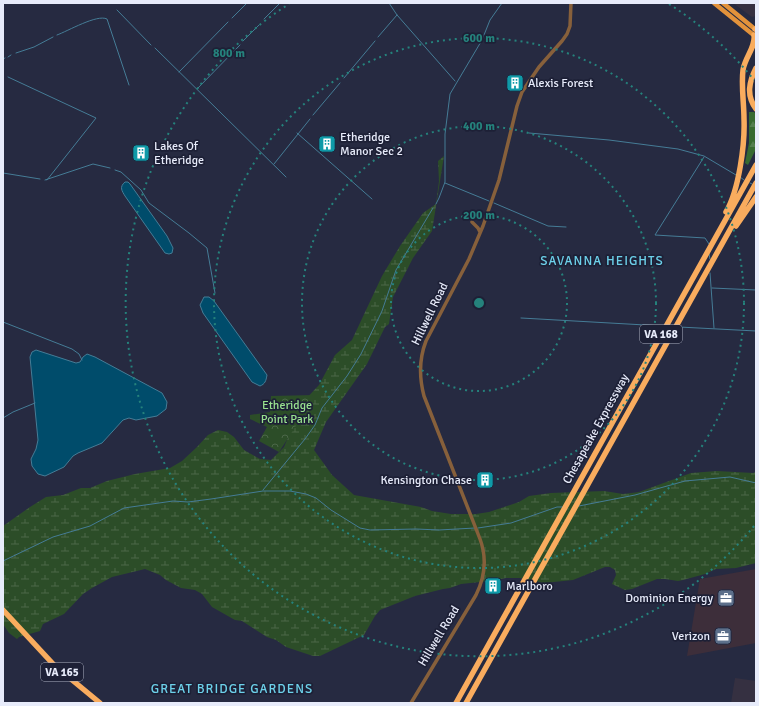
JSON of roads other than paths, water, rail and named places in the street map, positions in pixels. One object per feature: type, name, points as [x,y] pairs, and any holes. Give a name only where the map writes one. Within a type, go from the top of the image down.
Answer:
[{"type":"highway","points":[[712,244],[720,223],[728,209],[740,167],[744,131],[743,68],[754,44],[755,32]]},
{"type":"highway","points":[[756,68],[751,77],[749,96],[751,103],[756,109]]},
{"type":"highway","name":"Chesapeake Expressway","points":[[456,703],[756,165]]},
{"type":"highway","name":"Chesapeake Expressway","points":[[466,703],[756,183]]},
{"type":"highway","points":[[712,261],[756,197]]},
{"type":"highway","name":"VA 165","points":[[3,610],[54,665],[100,703]]},
{"type":"main road","points":[[714,3],[755,32]]},
{"type":"main road","points":[[723,3],[755,32]]},
{"type":"street","name":"Hillwell Road","points":[[411,703],[479,588],[484,573],[484,561],[480,539],[426,402],[422,388],[420,362],[426,341],[469,259],[480,232],[499,180],[519,100],[526,85],[533,75],[562,42],[567,34],[570,26],[571,3]]},
{"type":"street","points":[[472,222],[480,232]]},
{"type":"water","points":[[125,182],[130,184],[167,236],[173,248],[172,253],[165,253],[125,196],[122,191],[122,187]]},
{"type":"water","points":[[204,297],[209,297],[214,301],[267,375],[265,382],[262,385],[260,386],[252,382],[203,313],[200,305]]},
{"type":"water","points":[[36,350],[76,363],[80,362],[87,354],[95,357],[162,393],[167,402],[166,409],[157,416],[136,420],[129,418],[123,420],[102,443],[73,456],[64,467],[45,476],[38,474],[32,466],[31,459],[36,449],[38,440],[30,357],[32,352]]},
{"type":"waterway","points":[[232,18],[247,3]]},
{"type":"waterway","points":[[264,19],[280,3]]},
{"type":"waterway","points":[[389,3],[397,15],[455,81]]},
{"type":"waterway","points":[[436,204],[445,182],[445,134],[450,94],[482,40],[490,20],[502,3]]},
{"type":"waterway","points":[[117,10],[151,45]]},
{"type":"waterway","points":[[378,37],[397,15]]},
{"type":"waterway","points":[[57,35],[90,21],[102,18],[107,19],[129,85]]},
{"type":"waterway","points":[[179,72],[228,22]]},
{"type":"waterway","points":[[243,41],[259,25]]},
{"type":"waterway","points":[[16,53],[34,47],[53,37]]},
{"type":"waterway","points":[[344,78],[375,41]]},
{"type":"waterway","points":[[198,88],[240,45]]},
{"type":"waterway","points":[[155,48],[286,177]]},
{"type":"waterway","points":[[8,77],[96,118],[47,180]]},
{"type":"waterway","points":[[313,115],[340,83]]},
{"type":"waterway","points":[[274,164],[310,119]]},
{"type":"waterway","points":[[297,133],[372,199]]},
{"type":"waterway","points":[[529,133],[609,140],[678,149],[704,156],[736,175]]},
{"type":"waterway","points":[[704,157],[655,235],[705,238],[709,244]]},
{"type":"waterway","points":[[45,180],[93,164],[110,168]]},
{"type":"waterway","points":[[115,170],[121,172],[141,190],[149,203],[207,248],[215,293]]},
{"type":"waterway","points":[[3,173],[40,179]]},
{"type":"waterway","points":[[740,177],[744,180]]},
{"type":"waterway","points":[[445,183],[489,201]]},
{"type":"waterway","points":[[494,203],[548,226],[566,227]]},
{"type":"waterway","points":[[263,490],[305,439],[315,425],[322,408],[347,376],[361,354],[382,311],[396,270],[433,208]]},
{"type":"waterway","points":[[709,254],[710,259]]},
{"type":"waterway","points":[[710,273],[714,328]]},
{"type":"waterway","points":[[712,288],[756,290]]},
{"type":"waterway","points":[[521,318],[663,326]]},
{"type":"waterway","points":[[3,322],[72,349],[79,354],[82,360]]},
{"type":"waterway","points":[[679,327],[756,331]]},
{"type":"waterway","points":[[3,418],[35,403]]},
{"type":"waterway","points":[[579,506],[635,495],[685,481],[730,477],[756,483]]},
{"type":"waterway","points":[[3,561],[53,537],[90,526],[124,508],[173,501],[188,502],[263,491],[290,491],[306,494],[316,498],[331,510],[360,528],[370,530],[439,530],[475,528]]},
{"type":"waterway","points":[[478,528],[511,523],[557,507],[564,507]]},
{"type":"place","name":"Alexis Forest","points":[[515,83]]},
{"type":"place","name":"Etheridge Manor Sec 2","points":[[327,144]]},
{"type":"place","name":"Lakes Of Etheridge","points":[[141,153]]},
{"type":"place","name":"Kensington Chase","points":[[485,480]]},
{"type":"place","name":"Marlboro","points":[[493,586]]},
{"type":"place","name":"Dominion Energy","points":[[726,598]]},
{"type":"place","name":"Verizon","points":[[723,636]]},
{"type":"district","name":"SAVANNA HEIGHTS","points":[[602,261]]},
{"type":"district","name":"GREAT BRIDGE GARDENS","points":[[232,689]]},
{"type":"park label","name":"Etheridge Point Park","points":[[287,412]]}]
